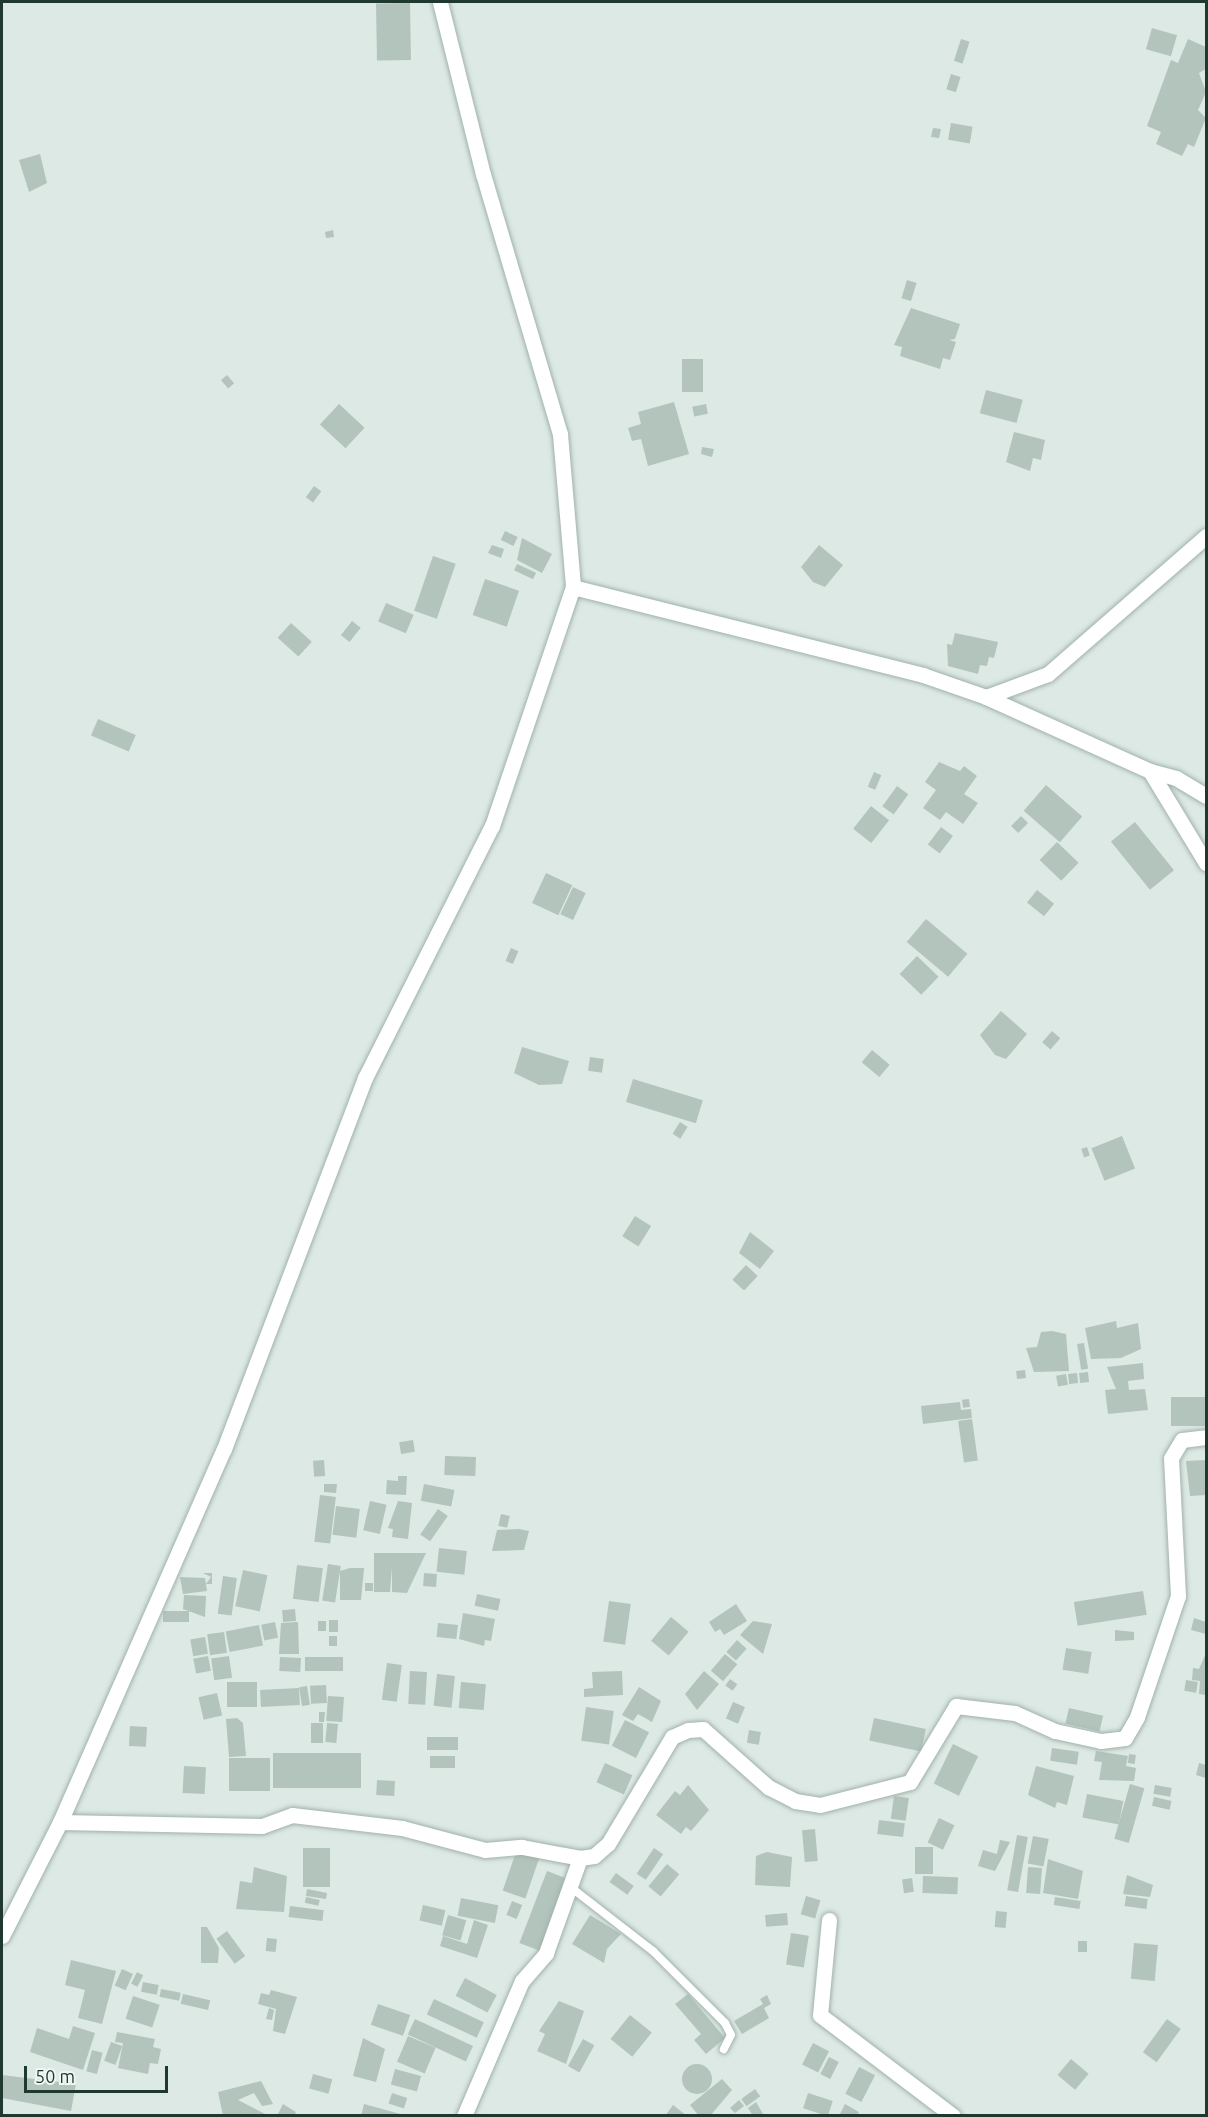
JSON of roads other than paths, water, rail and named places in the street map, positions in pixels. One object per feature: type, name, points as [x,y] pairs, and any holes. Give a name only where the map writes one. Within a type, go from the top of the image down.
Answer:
[{"type":"street","points":[[2,1936],[60,1822],[224,1449],[365,1078],[492,826],[573,587],[560,434],[483,174],[441,2]]},
{"type":"street","points":[[986,697],[1048,674],[1206,536]]},
{"type":"street","points":[[573,587],[922,675],[986,697],[1150,771],[1176,778],[1206,796]]},
{"type":"street","points":[[1150,771],[1206,863]]},
{"type":"street","points":[[60,1822],[262,1826],[292,1815],[402,1828],[485,1850],[522,1847],[580,1858],[594,1856],[608,1844],[672,1737],[688,1730],[703,1729],[768,1787],[820,1805],[910,1782],[956,1706],[1015,1713],[1055,1731],[1101,1741],[1125,1738],[1137,1717],[1178,1596],[1171,1458],[1182,1440],[1206,1437]]},
{"type":"street","points":[[464,2115],[498,2029],[522,1981],[546,1953],[573,1889],[580,1858]]},
{"type":"street","points":[[829,1920],[820,2015],[953,2115]]},
{"type":"lane","points":[[573,1889],[652,1951],[725,2023],[731,2035],[724,2049]]}]
